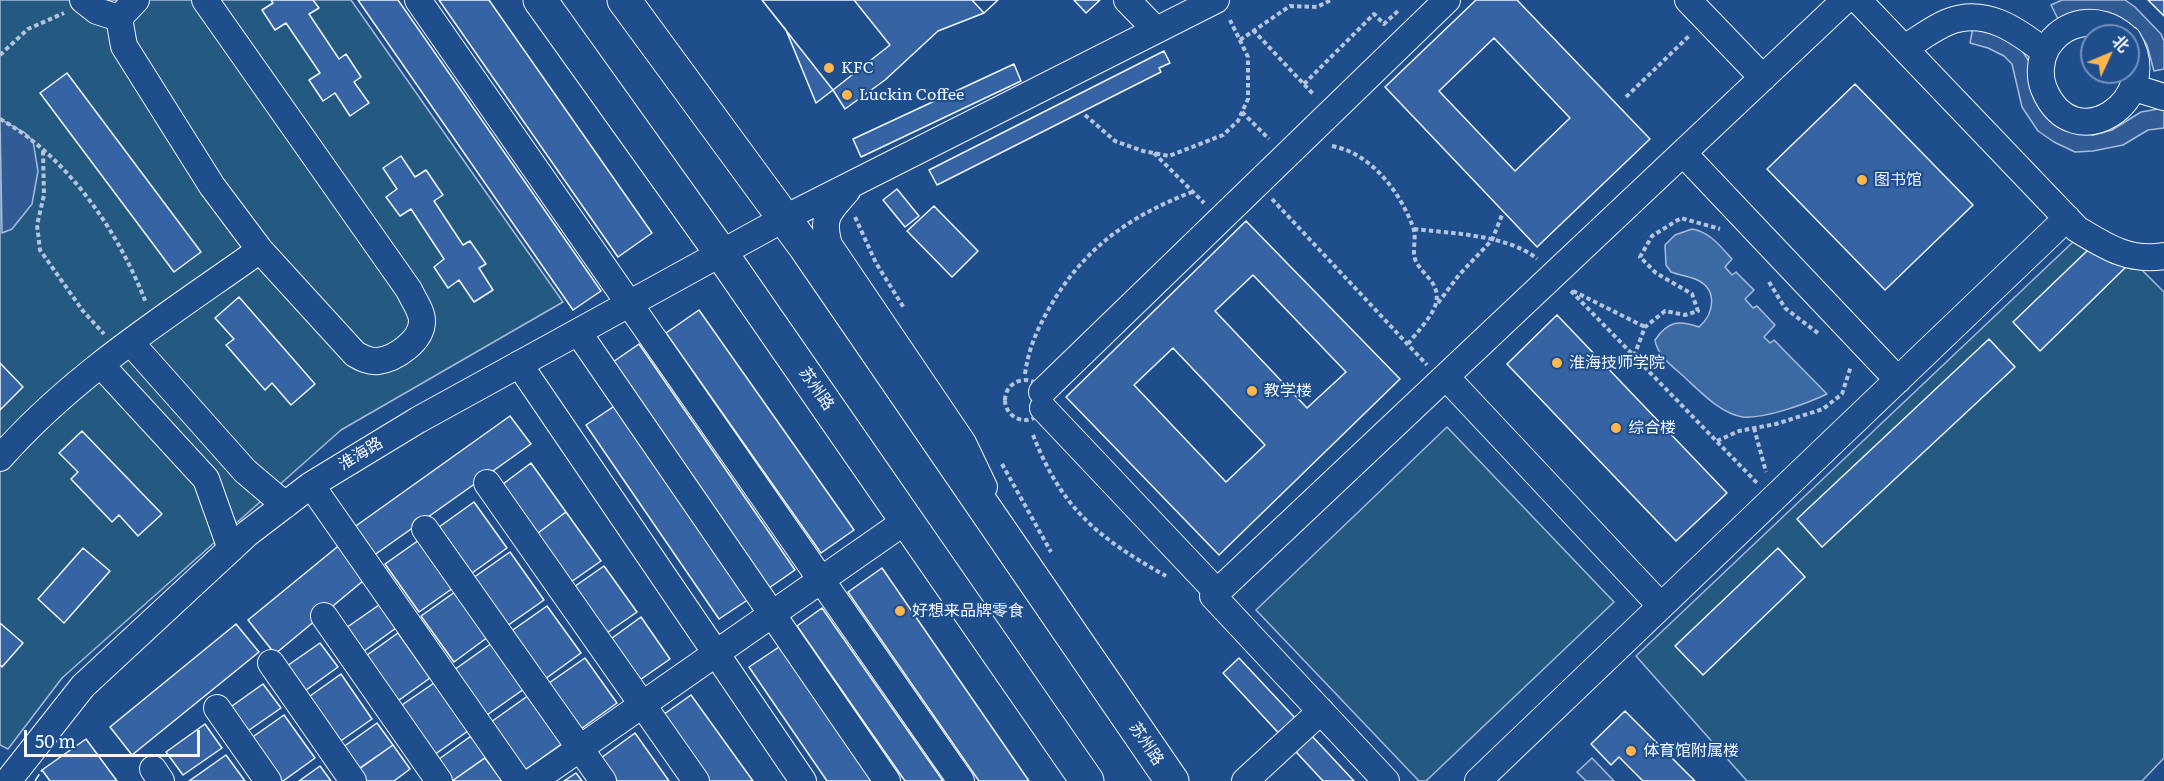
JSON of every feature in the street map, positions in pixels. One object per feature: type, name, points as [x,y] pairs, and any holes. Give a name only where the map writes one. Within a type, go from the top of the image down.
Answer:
[{"type":"main road","name":"苏州路","points":[[540,0],[721,253],[1088,781]]},
{"type":"main road","name":"苏州路","points":[[624,0],[785,218],[1172,781]]},
{"type":"street","points":[[85,1],[107,16],[128,9],[124,46],[212,186],[260,250],[355,354],[365,360],[378,361],[403,350],[419,333],[422,321],[409,291],[206,0]]},
{"type":"street","points":[[418,0],[961,781]]},
{"type":"street","points":[[1126,0],[1156,30]]},
{"type":"street","points":[[1217,592],[1034,400],[1447,0]]},
{"type":"street","points":[[1688,0],[1763,78]]},
{"type":"street","points":[[1386,781],[1213,596],[1763,78],[1860,2],[2077,229],[2114,252],[2153,258],[2164,256]]},
{"type":"street","name":"淮海路","points":[[8,781],[83,686],[231,549],[311,484],[418,420],[785,218],[1156,30],[1221,5]]},
{"type":"street","points":[[1904,48],[1948,21],[1969,17],[1992,20],[2014,27],[2045,52]]},
{"type":"street","points":[[2104,24],[2084,22],[2068,27],[2054,37],[2045,52],[2041,67],[2042,83],[2048,98],[2058,111],[2072,119],[2088,122],[2104,121],[2118,114],[2130,103],[2138,84]]},
{"type":"street","points":[[2138,89],[2164,97]]},
{"type":"street","points":[[1683,153],[1898,380]]},
{"type":"street","points":[[853,184],[827,214],[824,228],[829,245],[963,443],[1020,560]]},
{"type":"street","points":[[1478,781],[2067,218]]},
{"type":"street","points":[[0,458],[56,401],[125,347],[260,250]]},
{"type":"street","points":[[578,332],[887,781]]},
{"type":"street","points":[[125,347],[245,471],[285,505]]},
{"type":"street","points":[[125,347],[206,479],[231,549]]},
{"type":"street","points":[[519,364],[803,781]]},
{"type":"street","points":[[1444,379],[1661,606]]},
{"type":"street","points":[[487,483],[696,781]]},
{"type":"street","points":[[311,484],[518,781]]},
{"type":"street","points":[[533,781],[906,520]]},
{"type":"street","points":[[425,529],[603,781]]},
{"type":"street","points":[[324,616],[439,781]]},
{"type":"street","points":[[271,663],[353,781]]},
{"type":"street","points":[[217,708],[267,781]]},
{"type":"street","points":[[1245,781],[1321,711]]},
{"type":"path","points":[[1239,41],[1290,6],[1317,7],[1331,0]]},
{"type":"path","points":[[0,55],[28,29],[85,1]]},
{"type":"path","points":[[1085,115],[1115,141],[1169,156],[1223,135],[1238,121],[1248,99],[1248,57],[1221,5]]},
{"type":"path","points":[[1304,84],[1374,14],[1384,24],[1401,8]]},
{"type":"path","points":[[1626,97],[1707,19]]},
{"type":"path","points":[[1253,30],[1330,113]]},
{"type":"path","points":[[1242,112],[1294,148],[1344,148],[1375,168],[1397,192],[1414,229],[1415,259],[1437,290],[1436,305]]},
{"type":"path","points":[[0,119],[25,133],[43,151],[70,178],[118,243],[145,302],[125,347],[83,311],[40,250],[37,225],[44,195],[43,151]]},
{"type":"path","points":[[1153,153],[1220,220]]},
{"type":"path","points":[[1258,183],[1407,344],[1444,379]]},
{"type":"path","points":[[853,184],[855,217],[862,238],[904,309]]},
{"type":"path","points":[[1171,578],[1135,559],[1097,532],[1074,511],[1055,484],[1034,400],[1027,355],[1059,291],[1082,260],[1113,234],[1156,206],[1192,192]]},
{"type":"path","points":[[1407,344],[1459,275],[1492,240],[1502,215]]},
{"type":"path","points":[[1634,356],[1645,327],[1665,311],[1685,315],[1698,311],[1692,294],[1656,273],[1640,256],[1652,236],[1681,218],[1709,224],[1728,232]]},
{"type":"path","points":[[1414,229],[1492,240],[1531,253],[1555,274]]},
{"type":"path","points":[[1767,277],[1785,308],[1821,335]]},
{"type":"path","points":[[1645,327],[1569,288],[1773,499]]},
{"type":"path","points":[[1717,441],[1739,431],[1776,424],[1823,409],[1842,394],[1853,368],[1848,361]]},
{"type":"path","points":[[1754,428],[1773,499]]},
{"type":"path","points":[[999,458],[1056,560]]},
{"type":"shaded area","points":[[0,0],[351,0],[563,302],[341,430],[62,678],[8,749],[0,745]]},
{"type":"shaded area","points":[[2062,0],[2125,0],[2161,34],[2164,41],[2164,69],[2154,71],[2147,45],[2140,34],[2140,24],[2126,24],[2112,15],[2059,21],[2051,5]]},
{"type":"shaded area","points":[[1973,27],[1992,31],[2021,49],[2073,130],[2093,135],[2112,130],[2141,112],[2164,108],[2164,128],[2148,130],[2123,145],[2093,151],[2075,152],[2054,142],[2038,131],[2022,107],[2012,64],[2004,56],[1988,48],[1970,43]]},
{"type":"shaded area","points":[[0,119],[25,133],[33,141],[38,171],[32,204],[12,229],[2,233]]},
{"type":"shaded area","points":[[1692,229],[1704,233],[1719,245],[1732,259],[1725,267],[1732,275],[1736,272],[1754,290],[1745,299],[1753,308],[1757,306],[1775,325],[1764,337],[1770,343],[1774,340],[1827,394],[1798,406],[1763,416],[1734,415],[1710,400],[1662,355],[1655,340],[1664,329],[1679,323],[1699,327],[1711,308],[1711,294],[1708,288],[1695,279],[1671,272],[1666,265],[1665,245],[1675,235]]},
{"type":"shaded area","points":[[2073,242],[2140,268],[2164,292],[2164,758],[2142,781],[1747,781],[1636,656]]},
{"type":"shaded area","points":[[1447,427],[1614,602],[1426,781],[1419,781],[1256,610]]},
{"type":"shaded area","points":[[1592,758],[1614,781],[1586,781],[1577,772]]},
{"type":"building","points":[[271,0],[313,0],[319,8],[309,14],[339,59],[346,54],[361,77],[354,82],[369,103],[350,116],[335,93],[323,101],[309,80],[320,73],[286,23],[275,30],[262,10],[273,3]]},
{"type":"building","points":[[358,0],[398,0],[601,291],[573,310]]},
{"type":"building","points":[[439,0],[489,0],[652,233],[618,257]]},
{"type":"building","points":[[762,0],[998,0],[984,13],[938,31],[885,80],[845,109],[833,90],[816,103],[786,30]]},
{"type":"building","points":[[762,0],[854,0],[890,45],[833,90]]},
{"type":"building","points":[[972,0],[998,0],[984,13]]},
{"type":"building","points":[[1074,0],[1100,0],[1086,13]]},
{"type":"building","points":[[1476,0],[1517,0],[1650,139],[1537,247],[1385,87]],"holes":[[[1494,38],[1570,118],[1515,171],[1439,91]]]},
{"type":"building","points":[[2148,0],[2164,0],[2164,16]]},
{"type":"building","points":[[1164,51],[1170,63],[1159,68],[1161,72],[937,185],[929,170]]},
{"type":"building","points":[[1014,64],[1021,81],[861,157],[853,139]]},
{"type":"building","points":[[67,73],[201,252],[174,272],[40,93]]},
{"type":"building","name":"图书馆","points":[[1855,84],[1973,205],[1885,290],[1767,169]]},
{"type":"building","points":[[401,156],[415,177],[426,170],[443,195],[434,201],[463,245],[470,241],[486,264],[479,268],[493,290],[474,302],[459,280],[448,288],[434,267],[444,259],[411,209],[400,216],[386,197],[397,189],[383,168]]},
{"type":"building","points":[[897,189],[919,216],[905,227],[883,200]]},
{"type":"building","points":[[934,206],[978,251],[952,277],[907,231]]},
{"type":"building","name":"教学楼","points":[[1246,221],[1400,379],[1219,555],[1066,397]],"holes":[[[1253,275],[1346,372],[1307,408],[1215,311]],[[1173,348],[1265,445],[1226,482],[1134,385]]]},
{"type":"building","points":[[2089,249],[2129,264],[2040,351],[2013,322]]},
{"type":"building","points":[[239,297],[315,384],[291,405],[272,383],[265,390],[226,345],[234,339],[215,318]]},
{"type":"building","points":[[699,310],[854,530],[821,553],[666,333]]},
{"type":"building","name":"综合楼","points":[[1557,315],[1727,493],[1676,541],[1507,364]]},
{"type":"building","points":[[1989,339],[2015,367],[1822,547],[1797,519]]},
{"type":"building","points":[[639,344],[795,570],[769,588],[613,362]]},
{"type":"building","points":[[0,363],[23,387],[0,410]]},
{"type":"building","points":[[616,405],[749,599],[719,619],[586,425]]},
{"type":"building","points":[[510,416],[531,444],[373,556],[353,528]]},
{"type":"building","points":[[82,431],[162,514],[138,536],[119,515],[112,522],[71,479],[78,472],[59,453]]},
{"type":"building","points":[[531,463],[566,512],[534,536],[499,487]]},
{"type":"building","points":[[474,502],[507,548],[472,573],[439,527]]},
{"type":"building","points":[[566,512],[601,561],[568,584],[534,536]]},
{"type":"building","points":[[419,540],[453,588],[419,612],[385,564]]},
{"type":"building","points":[[342,543],[369,576],[275,654],[248,620]]},
{"type":"building","points":[[83,548],[110,571],[64,623],[38,599]]},
{"type":"building","points":[[1778,548],[1805,577],[1703,675],[1675,646]]},
{"type":"building","points":[[510,552],[544,600],[507,626],[473,578]]},
{"type":"building","points":[[604,566],[637,612],[604,635],[571,589]]},
{"type":"building","points":[[882,568],[1029,781],[979,781],[848,592]]},
{"type":"building","points":[[455,592],[488,637],[454,662],[421,616]]},
{"type":"building","points":[[379,605],[396,628],[360,654],[343,630]]},
{"type":"building","points":[[547,606],[581,653],[541,682],[507,634]]},
{"type":"building","points":[[822,608],[943,781],[905,781],[797,626]]},
{"type":"building","points":[[641,617],[670,659],[637,682],[608,641]]},
{"type":"building","points":[[0,623],[23,643],[2,667],[0,665]]},
{"type":"building","points":[[236,624],[259,652],[132,755],[110,727]]},
{"type":"building","points":[[398,633],[430,678],[395,703],[363,658]]},
{"type":"building","points":[[320,643],[338,667],[302,693],[284,668]]},
{"type":"building","points":[[492,643],[524,689],[487,715],[454,670]]},
{"type":"building","points":[[782,645],[874,781],[827,781],[749,667]]},
{"type":"building","points":[[585,658],[617,703],[578,731],[546,685]]},
{"type":"building","points":[[1239,658],[1354,781],[1323,781],[1223,673]]},
{"type":"building","points":[[341,674],[372,719],[335,745],[303,701]]},
{"type":"building","points":[[434,683],[468,731],[434,755],[399,707]]},
{"type":"building","points":[[263,684],[281,708],[242,735],[225,711]]},
{"type":"building","points":[[529,695],[563,743],[525,770],[491,722]]},
{"type":"building","points":[[691,695],[753,781],[705,781],[660,717]]},
{"type":"building","name":"体育馆附属楼","points":[[1625,711],[1695,781],[1643,781],[1619,757],[1611,765],[1591,744]]},
{"type":"building","points":[[284,715],[315,758],[283,781],[275,781],[247,741]]},
{"type":"building","points":[[377,723],[393,745],[354,772],[339,750]]},
{"type":"building","points":[[205,724],[222,748],[183,775],[166,752]]},
{"type":"building","points":[[635,733],[669,781],[617,781],[601,758]]},
{"type":"building","points":[[471,736],[486,757],[452,781],[448,781],[435,762]]},
{"type":"building","points":[[86,739],[117,781],[50,781],[42,770]]},
{"type":"building","points":[[393,745],[410,769],[394,781],[361,781],[355,772]]},
{"type":"building","points":[[226,755],[245,781],[189,781]]},
{"type":"building","points":[[485,758],[502,781],[452,781]]},
{"type":"building","points":[[320,766],[331,781],[299,781]]},
{"type":"building","points":[[576,773],[582,781],[564,781]]},
{"type":"fence","points":[[35,781],[42,770]]},
{"type":"place","name":"KFC","points":[[829,68]]},
{"type":"place","name":"Luckin Coffee","points":[[847,95]]},
{"type":"place","name":"图书馆","points":[[1862,180]]},
{"type":"place","name":"淮海技师学院","points":[[1557,363]]},
{"type":"place","name":"教学楼","points":[[1252,391]]},
{"type":"place","name":"综合楼","points":[[1616,428]]},
{"type":"place","name":"好想来品牌零食","points":[[900,611]]},
{"type":"place","name":"体育馆附属楼","points":[[1631,751]]}]
